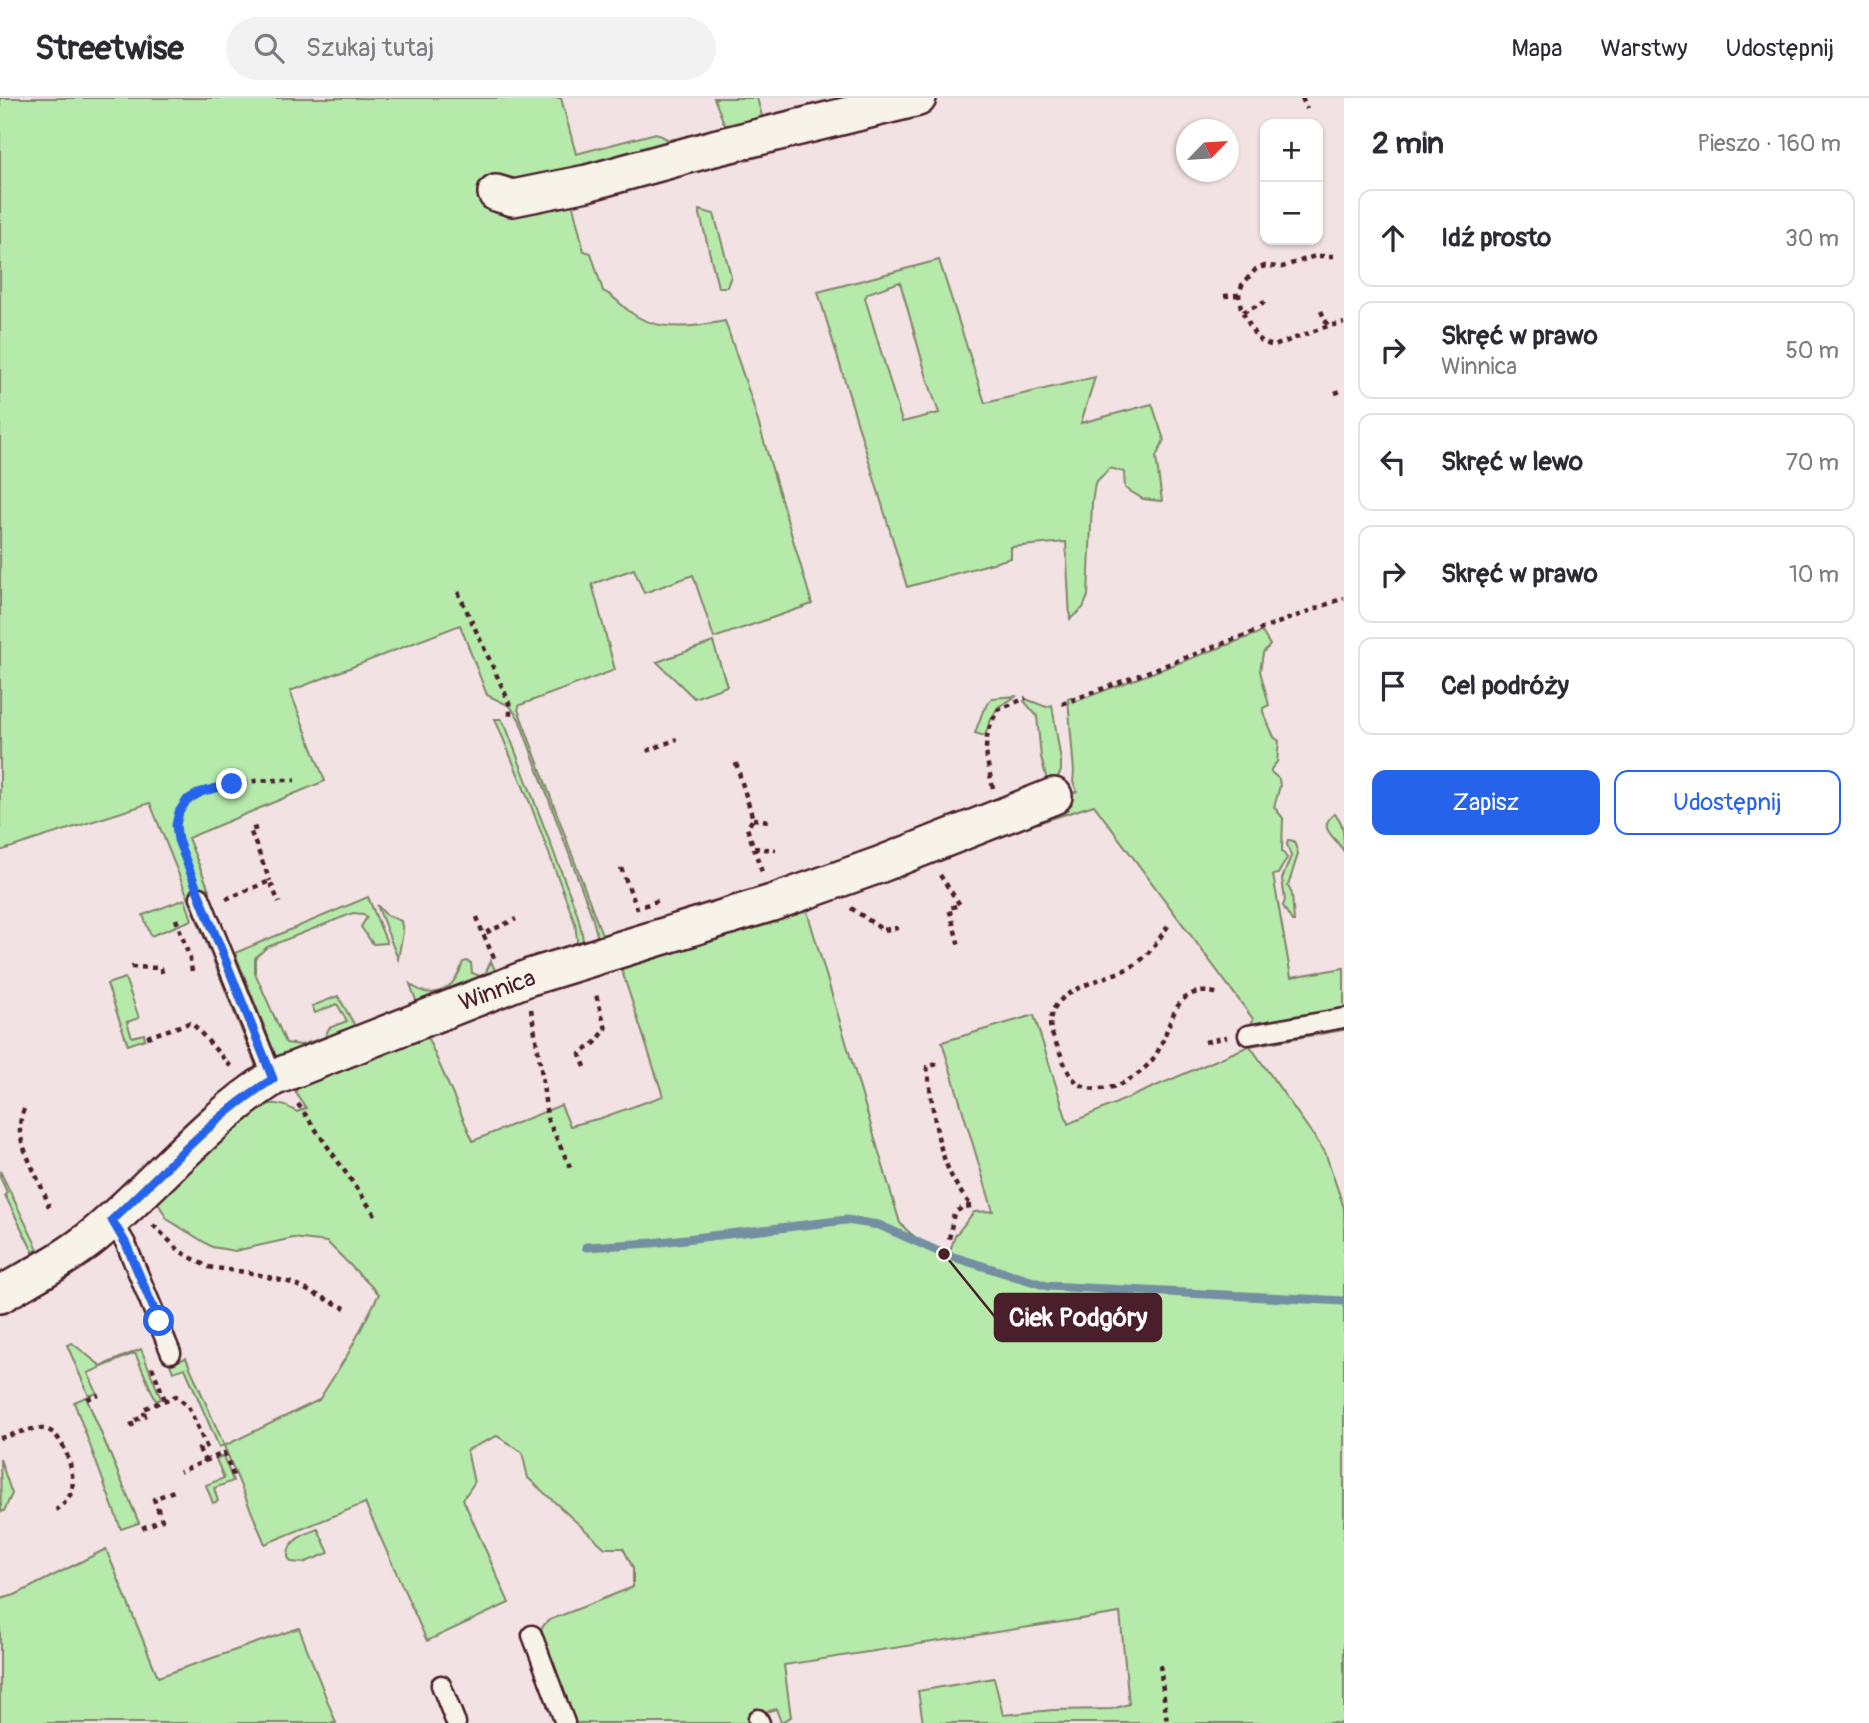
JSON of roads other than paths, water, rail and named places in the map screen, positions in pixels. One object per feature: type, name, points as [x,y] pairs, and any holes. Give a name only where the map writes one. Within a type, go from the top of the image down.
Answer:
[{"type":"street","points":[[496,193],[513,198],[587,183],[714,148],[918,98]]},
{"type":"street","name":"Winnica","points":[[0,1295],[79,1247],[200,1135],[252,1092],[273,1079],[530,977],[785,899],[1054,796]]},
{"type":"lane","points":[[207,900],[273,1079]]},
{"type":"lane","points":[[1248,1035],[1344,1018]]},
{"type":"lane","points":[[123,1209],[126,1244],[171,1353]]},
{"type":"lane","points":[[532,1635],[565,1723]]},
{"type":"lane","points":[[441,1685],[456,1723]]},
{"type":"waterway","points":[[586,1247],[652,1243],[846,1220],[879,1225],[944,1254],[1047,1286],[1344,1301]]},
{"type":"place","name":"Ciek Podgóry","points":[[944,1254]]}]
